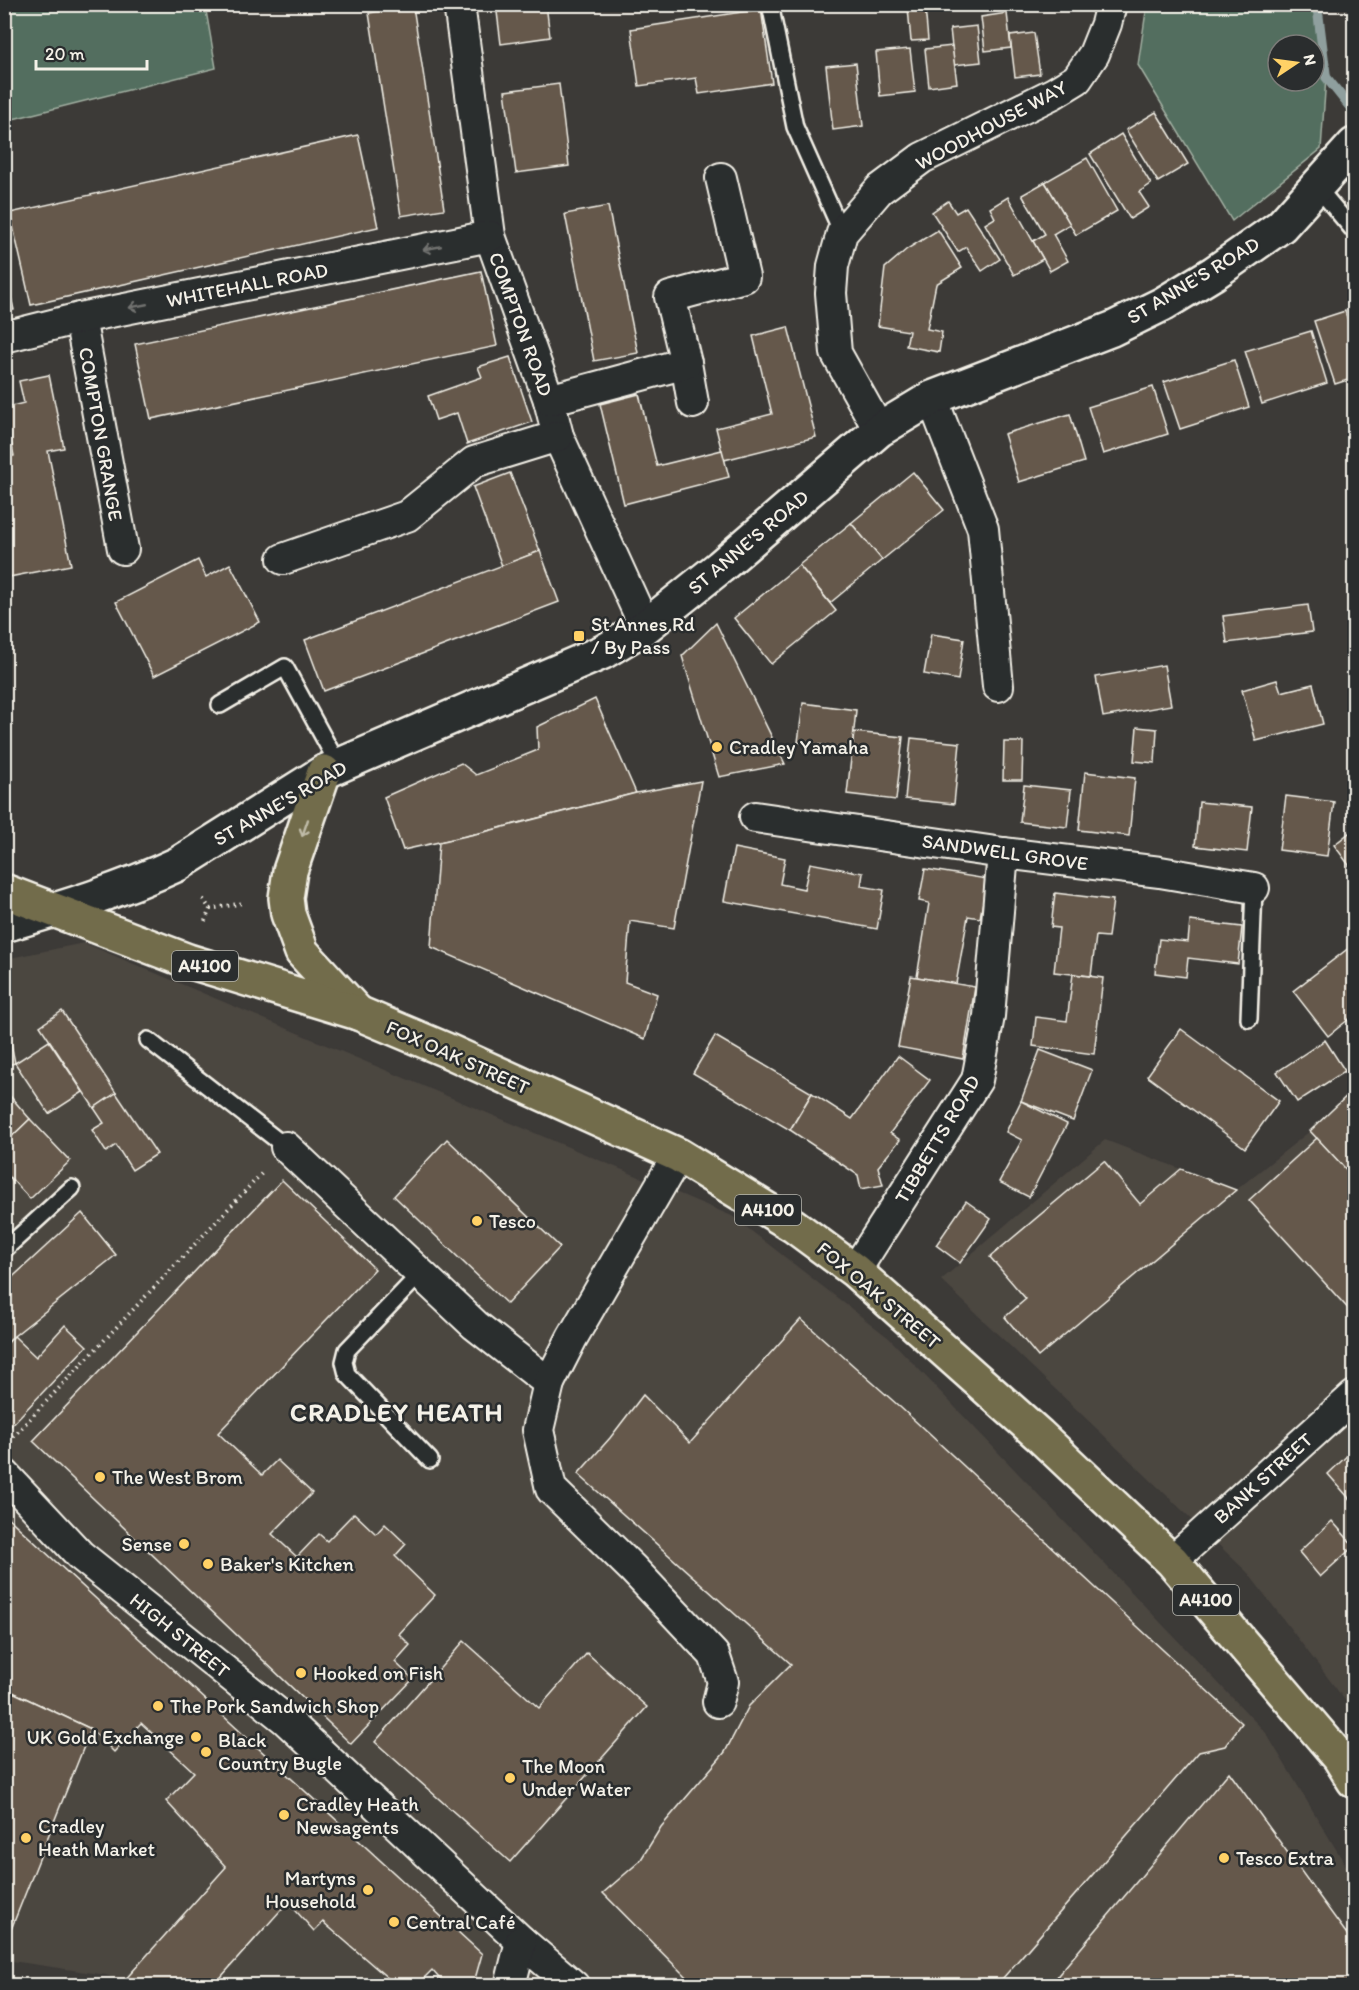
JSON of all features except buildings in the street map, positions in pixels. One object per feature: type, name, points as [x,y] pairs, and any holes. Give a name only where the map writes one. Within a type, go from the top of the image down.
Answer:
[{"type":"main road","points":[[332,769],[290,872],[286,898],[288,914],[302,952],[358,1013]]},
{"type":"main road","name":"FOX OAK STREET","points":[[4,891],[188,961],[358,1013],[446,1050],[678,1155],[794,1226],[855,1271],[1040,1436],[1172,1561],[1339,1757],[1354,1781]]},
{"type":"street","name":"COMPTON ROAD","points":[[459,4],[490,236],[549,400],[558,436],[645,627]]},
{"type":"street","name":"WOODHOUSE WAY","points":[[879,430],[836,353],[831,293],[833,266],[842,233],[879,190],[922,158],[1077,80],[1094,54],[1111,4]]},
{"type":"street","name":"ST ANNE'S ROAD","points":[[4,925],[56,910],[178,864],[332,769],[603,652],[645,627],[720,567],[879,430],[932,398],[1112,328],[1163,304],[1214,273],[1281,226],[1354,145]]},
{"type":"street","points":[[693,403],[670,297],[744,277],[722,178]]},
{"type":"street","name":"WHITEHALL ROAD","points":[[4,338],[80,318],[490,236]]},
{"type":"street","name":"COMPTON GRANGE","points":[[80,318],[123,549]]},
{"type":"street","points":[[549,400],[686,363]]},
{"type":"street","points":[[932,398],[983,529],[998,686]]},
{"type":"street","points":[[283,559],[407,516],[474,462],[558,436]]},
{"type":"street","name":"SANDWELL GROVE","points":[[755,817],[1003,853],[1160,872],[1254,888]]},
{"type":"street","name":"TIBBETTS ROAD","points":[[855,1271],[977,1080],[989,1016],[1003,853]]},
{"type":"street","points":[[286,1147],[475,1325],[549,1383]]},
{"type":"street","points":[[678,1155],[572,1338],[549,1383],[538,1430],[551,1489],[633,1569],[714,1655],[723,1682],[718,1702]]},
{"type":"street","name":"BANK STREET","points":[[1172,1561],[1354,1396]]},
{"type":"street","name":"HIGH STREET","points":[[4,1474],[80,1555],[286,1720],[521,1941],[574,1986]]},
{"type":"street","points":[[510,1986],[521,1941]]},
{"type":"lane","points":[[770,4],[795,127],[842,233]]},
{"type":"lane","points":[[1324,180],[1354,231]]},
{"type":"lane","points":[[220,705],[285,667],[332,769]]},
{"type":"lane","points":[[1249,1019],[1254,888]]},
{"type":"lane","points":[[148,1040],[286,1147]]},
{"type":"lane","points":[[4,1250],[72,1188]]},
{"type":"lane","points":[[420,1274],[347,1350],[344,1362],[346,1374],[430,1460]]},
{"type":"path","points":[[203,899],[210,909]]},
{"type":"path","points":[[210,909],[243,903]]},
{"type":"path","points":[[205,921],[210,909]]},
{"type":"path","points":[[4,1446],[286,1147]]},
{"type":"shaded area","points":[[84,943],[732,1216],[889,1338],[1266,1733],[1354,1879],[1354,1985],[446,1986],[432,1970],[416,1985],[132,1986],[106,1975],[5,1960],[5,959]]},
{"type":"shaded area","points":[[1354,1089],[1354,1712],[1248,1573],[941,1280],[1105,1140],[1236,1190],[1310,1131]]},
{"type":"green space","points":[[5,4],[205,5],[216,68],[5,121]]},
{"type":"green space","points":[[1147,5],[1317,5],[1320,33],[1266,33],[1266,93],[1325,93],[1321,149],[1232,221],[1138,65]]},
{"type":"waterway","points":[[1317,4],[1326,77],[1354,112]]},
{"type":"place","name":"St Annes Rd / By Pass","points":[[579,636]]},
{"type":"place","name":"Cradley Yamaha","points":[[717,747]]},
{"type":"place","name":"Tesco","points":[[477,1221]]},
{"type":"place","name":"The West Brom","points":[[100,1477]]},
{"type":"place","name":"Sense","points":[[184,1544]]},
{"type":"place","name":"Baker's Kitchen","points":[[208,1564]]},
{"type":"place","name":"Hooked on Fish","points":[[301,1673]]},
{"type":"place","name":"The Pork Sandwich Shop","points":[[158,1706]]},
{"type":"place","name":"UK Gold Exchange","points":[[196,1737]]},
{"type":"place","name":"Black Country Bugle","points":[[206,1752]]},
{"type":"place","name":"The Moon Under Water","points":[[510,1778]]},
{"type":"place","name":"Cradley Heath Newsagents","points":[[284,1815]]},
{"type":"place","name":"Cradley Heath Market","points":[[26,1838]]},
{"type":"place","name":"Tesco Extra","points":[[1224,1858]]},
{"type":"place","name":"Martyns Household","points":[[368,1890]]},
{"type":"place","name":"Central Café","points":[[394,1922]]},
{"type":"district","name":"CRADLEY HEATH","points":[[397,1412]]}]
